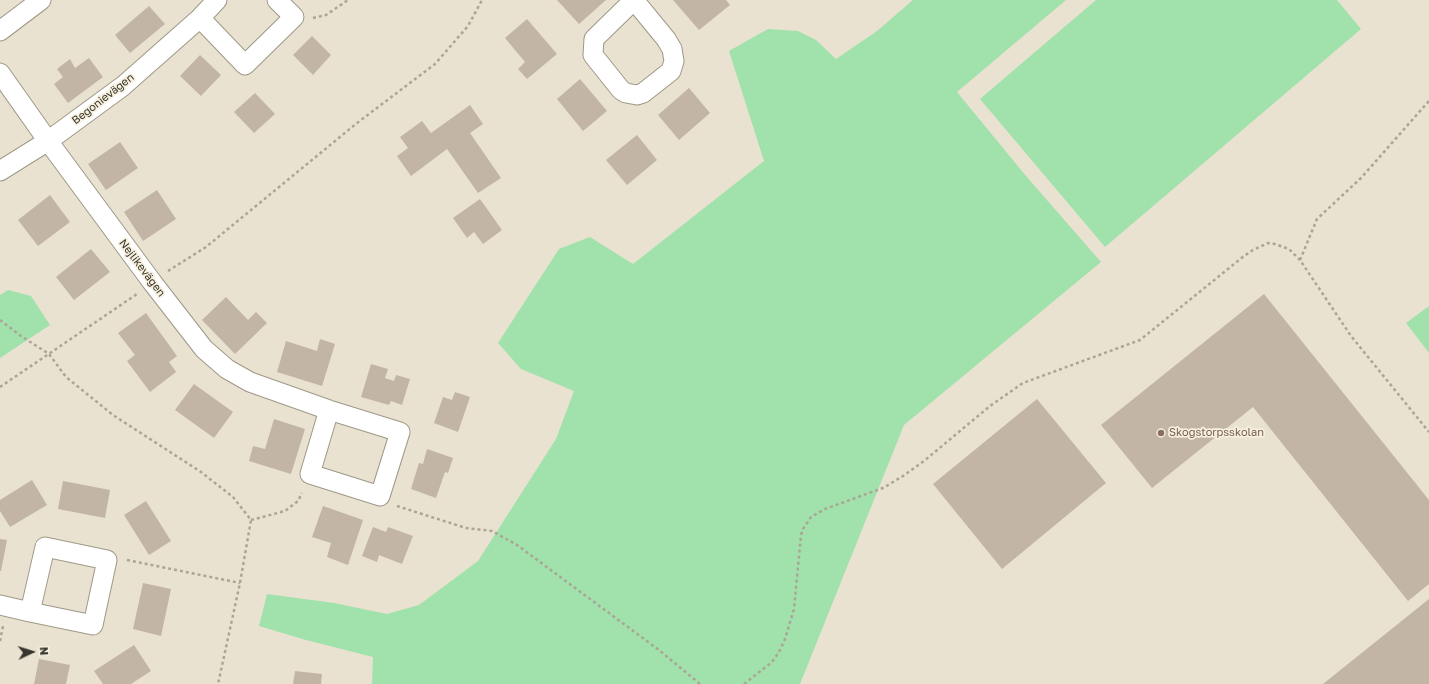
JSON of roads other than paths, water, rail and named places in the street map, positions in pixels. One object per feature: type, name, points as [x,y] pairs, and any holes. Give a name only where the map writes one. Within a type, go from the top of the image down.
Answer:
[{"type":"street","points":[[0,31],[41,0]]},
{"type":"street","name":"Begonievägen","points":[[0,171],[48,141],[123,86],[200,18],[217,0]]},
{"type":"street","points":[[200,18],[245,66],[294,17],[277,0]]},
{"type":"street","points":[[634,0],[666,39],[672,49],[674,61],[671,71],[643,93],[637,94],[626,93],[621,90],[593,55],[594,38],[634,0]]},
{"type":"street","name":"Nejlikevägen","points":[[0,73],[152,282],[204,349],[227,369],[250,382],[328,410],[400,432],[380,496],[310,474],[328,410]]},
{"type":"street","points":[[0,604],[30,612],[93,625],[107,560],[45,547],[30,612]]},
{"type":"place","name":"Skogstorpsskolan","points":[[1161,433]]}]
